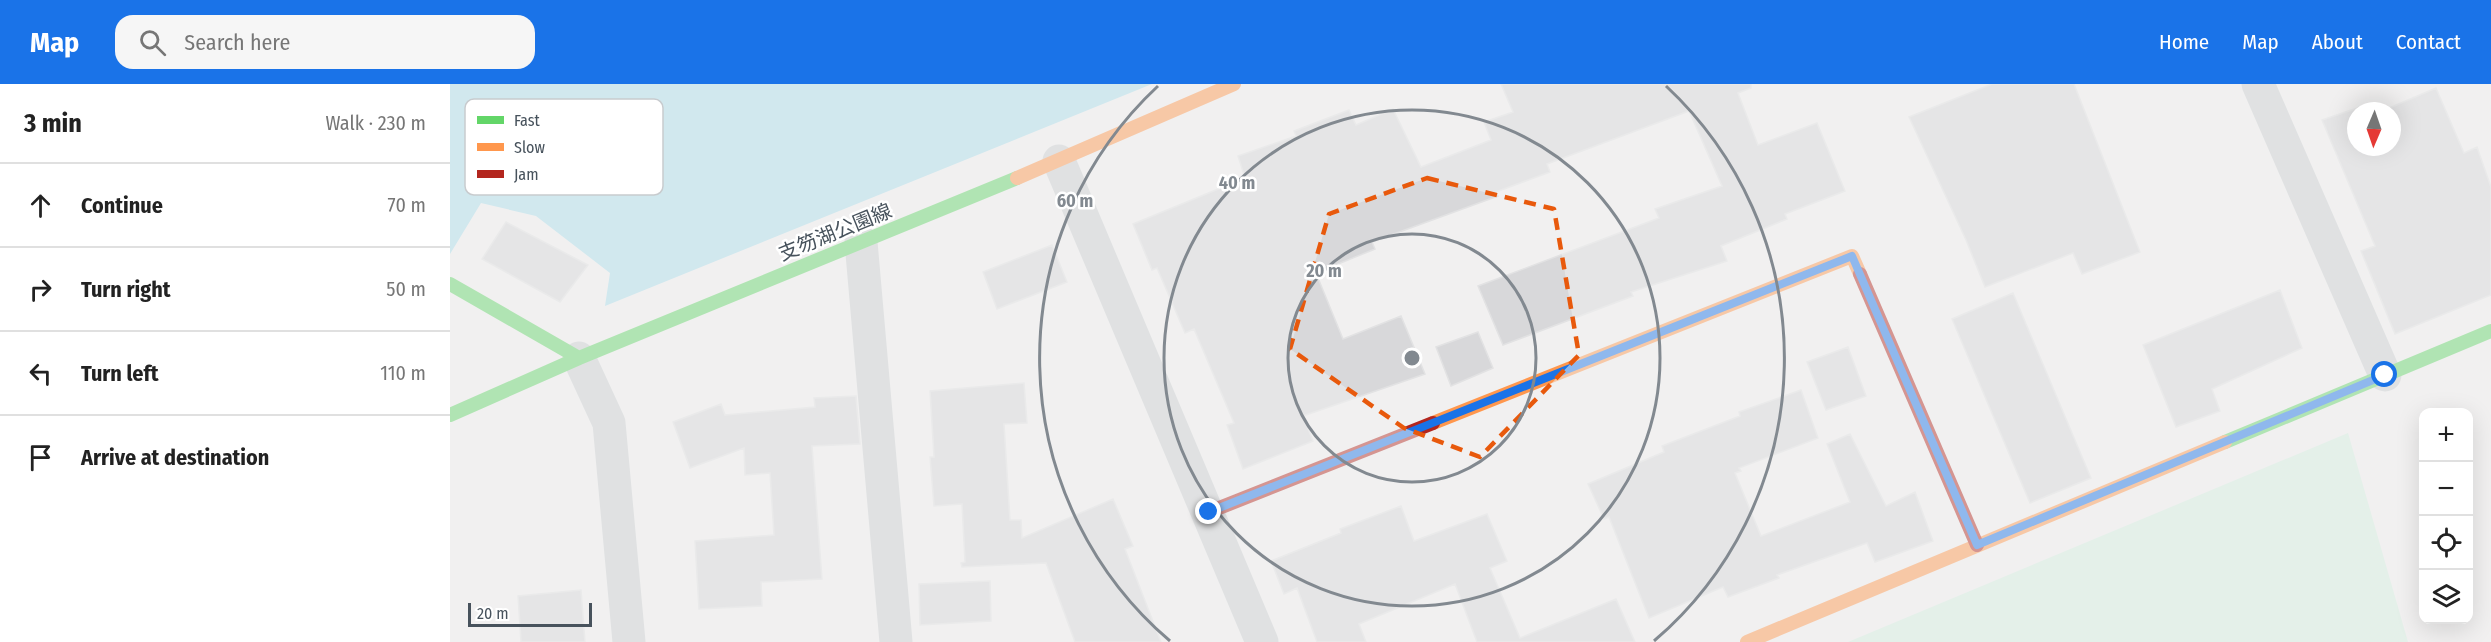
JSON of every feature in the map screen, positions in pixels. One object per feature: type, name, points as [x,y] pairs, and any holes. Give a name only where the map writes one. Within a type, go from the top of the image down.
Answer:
[{"type":"street","name":"支笏湖公園線","points":[[450,415],[579,358],[1059,162],[1234,84]]},
{"type":"street","points":[[2260,85],[2385,375]]},
{"type":"street","points":[[1059,162],[1209,512],[1262,642]]},
{"type":"street","points":[[861,242],[896,642]]},
{"type":"street","points":[[1209,512],[1852,256],[1977,545]]},
{"type":"street","points":[[450,284],[579,358],[609,423],[629,642]]},
{"type":"street","points":[[1747,642],[2491,331]]},
{"type":"highlighted area","points":[[1427,178],[1554,209],[1579,355],[1480,457],[1404,428],[1290,349],[1329,214]]},
{"type":"green space","points":[[2348,433],[2408,642],[1848,642]]},
{"type":"water","points":[[450,84],[1152,84],[605,306],[610,273],[536,216],[481,203],[450,254]]},
{"type":"building","points":[[1501,84],[1751,84],[1751,88],[1738,93],[1758,145],[1817,123],[1845,191],[1785,214],[1787,219],[1721,246],[1727,261],[1631,292],[1633,296],[1503,345],[1478,286],[1659,218],[1655,209],[1722,186],[1689,111],[1547,164],[1550,172],[1496,192],[1498,196],[1372,242],[1375,249],[1316,273],[1343,339],[1401,316],[1425,374],[1303,416],[1313,441],[1243,469],[1227,425],[1234,423],[1194,329],[1185,333],[1157,268],[1152,270],[1133,224],[1245,178],[1238,156],[1296,136],[1294,131],[1349,110],[1356,125],[1393,109],[1421,167],[1491,140],[1484,122],[1513,112]]},
{"type":"building","points":[[1992,84],[2074,84],[2140,252],[2082,274],[2073,253],[1985,287],[1966,240],[1909,117]]},
{"type":"building","points":[[2436,88],[2464,153],[2477,147],[2491,187],[2491,295],[2395,334],[2361,251],[2375,246],[2322,120],[2347,111],[2347,156],[2401,156],[2401,103]]},
{"type":"building","points":[[506,222],[588,265],[560,302],[482,259]]},
{"type":"building","points":[[1052,245],[1067,282],[997,309],[983,272]]},
{"type":"building","points":[[2280,290],[2302,348],[2212,389],[2220,411],[2176,427],[2143,345]]},
{"type":"building","points":[[2013,293],[2091,478],[2030,503],[1952,319]]},
{"type":"building","points":[[1478,332],[1493,368],[1451,386],[1436,347]]},
{"type":"building","points":[[1848,347],[1866,396],[1826,410],[1807,362]]},
{"type":"building","points":[[1024,383],[1027,423],[1004,424],[1010,520],[1021,520],[1022,538],[1113,499],[1133,546],[1125,549],[1161,642],[1075,642],[1046,563],[962,567],[961,563],[965,562],[962,504],[934,506],[930,457],[934,457],[930,391]]},
{"type":"building","points":[[1801,390],[1818,438],[1739,468],[1741,471],[1735,473],[1761,536],[1850,502],[1827,444],[1850,434],[1886,506],[1915,492],[1933,541],[1875,562],[1867,543],[1777,575],[1779,578],[1728,597],[1723,587],[1649,618],[1609,517],[1604,519],[1588,484],[1664,452],[1662,446],[1740,416],[1739,412]]},
{"type":"building","points":[[856,396],[860,444],[812,446],[822,579],[761,582],[762,606],[699,609],[695,541],[774,535],[770,473],[745,475],[744,448],[690,468],[673,422],[721,404],[725,415],[815,407],[814,398]]},
{"type":"building","points":[[1401,506],[1414,541],[1487,514],[1507,561],[1490,568],[1520,638],[1616,599],[1635,642],[1477,642],[1455,584],[1359,624],[1366,642],[1317,642],[1297,588],[1284,594],[1271,561],[1341,533],[1340,529]]},
{"type":"building","points":[[990,581],[991,621],[920,625],[919,584]]},
{"type":"building","points":[[581,590],[585,642],[521,642],[518,596]]},
{"type":"traffic: fast","points":[[450,415],[579,358],[1017,178]]},
{"type":"traffic: fast","points":[[450,284],[579,358]]},
{"type":"traffic: fast","points":[[2225,442],[2491,331]]},
{"type":"traffic: slow","points":[[1017,178],[1234,84]]},
{"type":"traffic: slow","points":[[1433,423],[1852,256],[1860,274]]},
{"type":"traffic: slow","points":[[1747,642],[2225,442]]},
{"type":"traffic: jam","points":[[1860,274],[1977,545]]},
{"type":"traffic: jam","points":[[1209,512],[1433,423]]},
{"type":"route","points":[[1209,512],[1852,256],[1977,545],[2385,375]]}]
